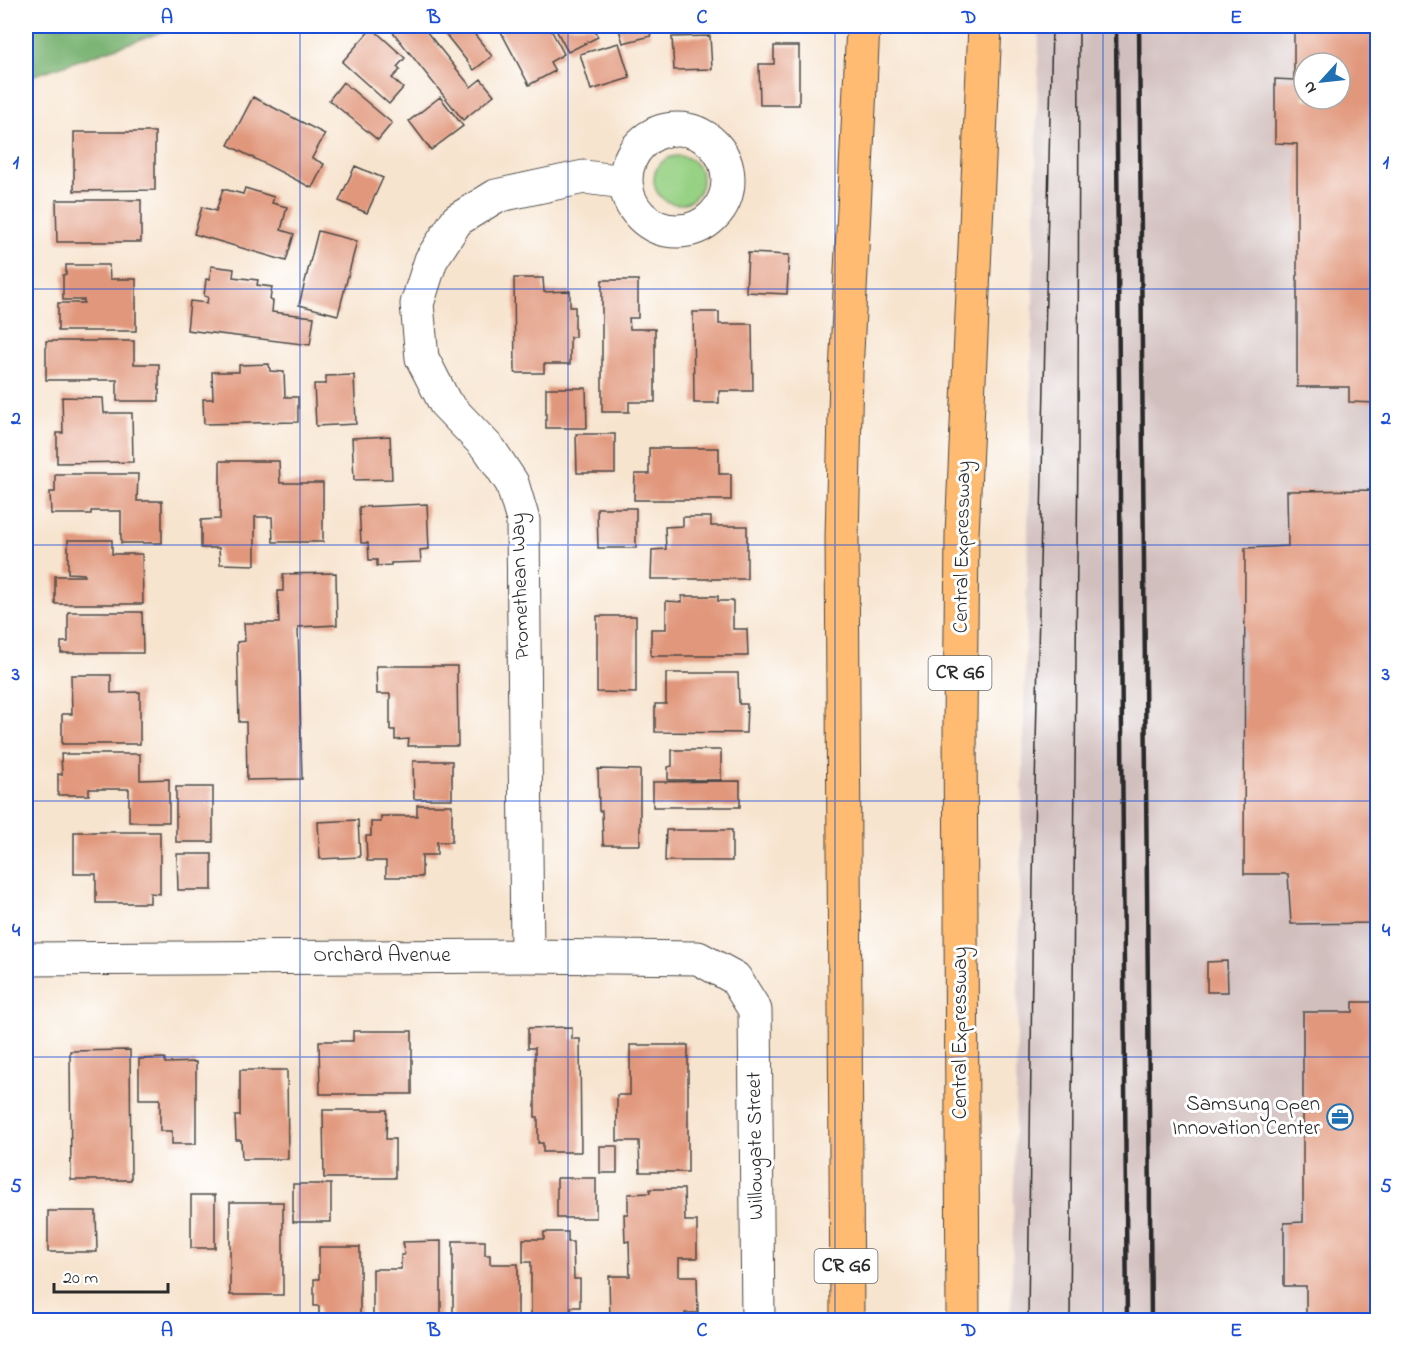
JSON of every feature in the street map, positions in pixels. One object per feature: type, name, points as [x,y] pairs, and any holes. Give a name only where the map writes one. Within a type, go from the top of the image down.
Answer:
[{"type":"highway","name":"CR G6","points":[[847,1320],[842,537],[846,373],[862,26]]},
{"type":"highway","name":"Central Expressway","points":[[963,1320],[960,733],[962,535],[985,26]]},
{"type":"street","name":"Promethean Way","points":[[527,956],[523,520],[512,483],[490,450],[445,403],[422,358],[417,304],[431,260],[457,220],[495,196],[584,177],[626,182]]},
{"type":"street","name":"Orchard Avenue","points":[[26,958],[527,956],[698,958],[735,978]]},
{"type":"street","name":"Willowgate Street","points":[[735,978],[755,1010],[758,1320]]},
{"type":"shaded area","points":[[1039,26],[1377,26],[1377,1320],[1011,1320]]},
{"type":"green space","points":[[26,26],[180,26],[26,78]]},
{"type":"green space","points":[[678,156],[695,163],[702,180],[695,197],[678,204],[661,197],[654,180],[661,163]]},
{"type":"building","points":[[399,26],[422,26],[471,87],[481,79],[494,95],[463,120],[392,31]]},
{"type":"building","points":[[439,26],[468,26],[492,56],[474,70]]},
{"type":"building","points":[[498,26],[549,26],[564,54],[550,62],[555,71],[529,85]]},
{"type":"building","points":[[554,26],[592,26],[598,37],[568,52]]},
{"type":"building","points":[[618,26],[648,26],[651,36],[623,43]]},
{"type":"building","points":[[1294,26],[1378,26],[1378,403],[1349,402],[1349,387],[1297,387],[1297,144],[1275,143],[1275,79],[1292,80],[1292,111],[1352,111],[1352,51],[1294,51]]},
{"type":"building","points":[[372,28],[405,58],[397,67],[400,70],[392,78],[403,88],[389,104],[342,62]]},
{"type":"building","points":[[710,36],[712,69],[674,70],[672,37]]},
{"type":"building","points":[[619,43],[630,78],[591,90],[580,54]]},
{"type":"building","points":[[774,46],[799,46],[799,105],[760,105],[759,64],[774,64]]},
{"type":"building","points":[[343,82],[392,123],[378,140],[329,100]]},
{"type":"building","points":[[253,97],[325,134],[312,158],[324,164],[312,188],[228,145]]},
{"type":"building","points":[[440,97],[463,126],[431,150],[409,121]]},
{"type":"building","points":[[74,132],[155,132],[155,190],[74,191]]},
{"type":"building","points":[[355,166],[383,178],[367,213],[339,201]]},
{"type":"building","points":[[245,188],[274,197],[272,203],[287,207],[281,230],[294,234],[286,261],[194,234],[202,207],[216,211],[223,189],[243,194]]},
{"type":"building","points":[[56,200],[141,200],[141,242],[57,242]]},
{"type":"building","points":[[318,231],[357,241],[338,315],[299,305]]},
{"type":"building","points":[[748,253],[789,255],[787,294],[746,292]]},
{"type":"building","points":[[66,265],[109,265],[110,279],[136,279],[136,331],[58,331],[58,303],[84,303],[84,300],[63,300],[63,275],[66,274]]},
{"type":"building","points":[[211,266],[234,269],[233,277],[258,280],[257,285],[272,287],[270,300],[273,301],[272,312],[314,317],[310,345],[187,330],[190,301],[207,303],[208,297],[204,296],[206,279],[210,280]]},
{"type":"building","points":[[514,278],[543,278],[544,292],[570,291],[570,307],[575,307],[575,337],[570,337],[570,364],[544,364],[544,373],[515,373]]},
{"type":"building","points":[[602,280],[638,280],[638,318],[629,318],[630,329],[655,329],[655,402],[629,402],[629,412],[602,412]]},
{"type":"building","points":[[693,312],[719,312],[719,324],[752,324],[753,391],[719,391],[719,403],[694,403]]},
{"type":"building","points":[[46,341],[134,341],[134,364],[159,364],[159,401],[117,401],[117,380],[46,380]]},
{"type":"building","points":[[269,364],[270,371],[284,372],[285,397],[298,397],[298,422],[204,424],[203,399],[213,399],[212,372],[239,372],[239,365]]},
{"type":"building","points":[[354,375],[356,424],[316,426],[314,384],[326,384],[326,376]]},
{"type":"building","points":[[546,388],[586,388],[587,428],[546,428]]},
{"type":"building","points":[[62,397],[103,398],[104,413],[132,413],[133,462],[57,463],[57,433],[63,433]]},
{"type":"building","points":[[576,434],[615,434],[615,473],[577,473]]},
{"type":"building","points":[[390,436],[392,479],[354,480],[352,438]]},
{"type":"building","points":[[649,448],[719,448],[719,474],[731,474],[731,500],[634,500],[635,474],[649,474]]},
{"type":"building","points":[[220,461],[279,461],[280,483],[323,483],[323,542],[273,542],[272,517],[255,517],[255,565],[220,564],[219,548],[201,548],[201,520],[220,519]]},
{"type":"building","points":[[55,474],[138,474],[137,501],[162,501],[162,543],[121,543],[121,511],[51,514],[50,492],[55,492]]},
{"type":"building","points":[[1378,490],[1378,923],[1291,924],[1288,874],[1244,874],[1245,548],[1288,546],[1287,491]]},
{"type":"building","points":[[427,504],[429,549],[420,550],[421,562],[377,566],[377,560],[369,560],[368,543],[361,543],[359,507]]},
{"type":"building","points":[[597,508],[636,508],[636,548],[598,548]]},
{"type":"building","points":[[683,517],[711,517],[711,526],[747,526],[747,579],[651,579],[652,550],[666,549],[665,527],[683,526]]},
{"type":"building","points":[[68,540],[112,540],[112,554],[142,554],[143,604],[55,604],[55,576],[85,576],[68,573]]},
{"type":"building","points":[[336,573],[337,625],[298,627],[302,779],[247,780],[246,722],[239,722],[237,642],[245,641],[244,623],[279,623],[278,591],[283,591],[283,574]]},
{"type":"building","points":[[682,596],[718,596],[718,601],[733,601],[733,629],[747,629],[748,656],[651,656],[651,629],[666,629],[666,601],[682,602]]},
{"type":"building","points":[[68,612],[142,612],[143,653],[61,653],[61,642],[68,642]]},
{"type":"building","points":[[597,616],[636,616],[636,693],[597,692]]},
{"type":"building","points":[[376,666],[457,666],[458,746],[408,746],[409,739],[395,740],[395,730],[390,730],[390,694],[377,694]]},
{"type":"building","points":[[666,673],[738,673],[739,704],[747,704],[746,733],[655,732],[655,704],[666,704]]},
{"type":"building","points":[[71,675],[111,675],[111,693],[140,692],[140,744],[62,744],[62,714],[72,714]]},
{"type":"building","points":[[672,750],[721,750],[721,780],[668,780],[668,767],[672,766]]},
{"type":"building","points":[[61,754],[140,754],[140,780],[169,779],[169,822],[129,822],[129,789],[89,789],[89,795],[58,795],[58,774],[62,775]]},
{"type":"building","points":[[413,761],[452,761],[452,799],[414,799]]},
{"type":"building","points":[[598,769],[640,770],[640,845],[603,845]]},
{"type":"building","points":[[740,781],[740,807],[653,807],[653,782]]},
{"type":"building","points":[[176,787],[213,787],[213,842],[176,842]]},
{"type":"building","points":[[417,805],[452,805],[452,842],[437,842],[437,855],[422,855],[422,877],[386,877],[386,861],[367,861],[366,836],[371,836],[371,822],[381,822],[381,816],[417,816]]},
{"type":"building","points":[[358,820],[360,857],[320,859],[318,822]]},
{"type":"building","points":[[666,830],[732,830],[732,861],[665,861]]},
{"type":"building","points":[[74,832],[160,832],[160,894],[150,893],[150,903],[96,903],[96,874],[74,874]]},
{"type":"building","points":[[177,854],[212,854],[212,890],[178,890]]},
{"type":"building","points":[[1227,961],[1228,992],[1207,992],[1207,962]]},
{"type":"building","name":"Samsung Open Innovation Center","points":[[1353,1002],[1378,1002],[1378,1320],[1306,1320],[1306,1286],[1284,1286],[1284,1223],[1303,1222],[1303,1012],[1353,1012]]},
{"type":"building","points":[[572,1027],[572,1039],[580,1039],[581,1152],[543,1152],[543,1143],[538,1143],[538,1117],[535,1117],[535,1048],[528,1048],[528,1028]]},
{"type":"building","points":[[353,1031],[412,1031],[412,1094],[320,1094],[319,1041],[353,1041]]},
{"type":"building","points":[[630,1045],[688,1045],[688,1172],[640,1172],[639,1141],[617,1141],[617,1095],[630,1095]]},
{"type":"building","points":[[130,1050],[131,1180],[71,1180],[70,1051]]},
{"type":"building","points":[[165,1058],[165,1063],[196,1062],[196,1144],[172,1144],[172,1131],[160,1131],[160,1099],[139,1099],[139,1059]]},
{"type":"building","points":[[240,1070],[287,1070],[288,1159],[242,1159],[241,1140],[236,1140],[235,1116],[240,1116]]},
{"type":"building","points":[[323,1110],[387,1110],[386,1139],[395,1139],[395,1178],[324,1178]]},
{"type":"building","points":[[600,1146],[617,1146],[617,1173],[600,1173]]},
{"type":"building","points":[[557,1178],[596,1178],[596,1218],[557,1218]]},
{"type":"building","points":[[293,1184],[331,1184],[331,1222],[293,1222]]},
{"type":"building","points":[[650,1189],[684,1189],[685,1221],[697,1221],[697,1258],[679,1258],[679,1276],[697,1276],[698,1313],[685,1313],[685,1320],[610,1320],[609,1276],[630,1276],[629,1241],[625,1242],[624,1214],[628,1214],[628,1194],[650,1193]]},
{"type":"building","points":[[191,1195],[215,1195],[215,1248],[191,1248]]},
{"type":"building","points":[[230,1202],[283,1202],[283,1295],[230,1295]]},
{"type":"building","points":[[48,1211],[96,1211],[97,1252],[48,1252]]},
{"type":"building","points":[[544,1232],[568,1232],[568,1242],[573,1242],[574,1279],[580,1279],[580,1307],[571,1307],[571,1320],[531,1320],[531,1262],[523,1262],[523,1239],[544,1239]]},
{"type":"building","points":[[441,1241],[441,1320],[373,1320],[373,1269],[401,1269],[401,1255],[404,1255],[403,1242]]},
{"type":"building","points":[[453,1241],[485,1241],[485,1255],[490,1255],[490,1264],[518,1264],[518,1320],[453,1320]]},
{"type":"building","points":[[319,1247],[360,1247],[360,1320],[319,1320],[319,1306],[314,1306],[314,1279],[319,1279]]},
{"type":"tram line","points":[[1028,1320],[1033,878],[1052,26]]},
{"type":"tram line","points":[[1070,1320],[1078,443],[1079,26]]},
{"type":"railway","points":[[1116,26],[1127,1320]]},
{"type":"railway","points":[[1139,26],[1151,1320]]},
{"type":"place","name":"Samsung Open Innovation Center","points":[[1340,1117]]}]
